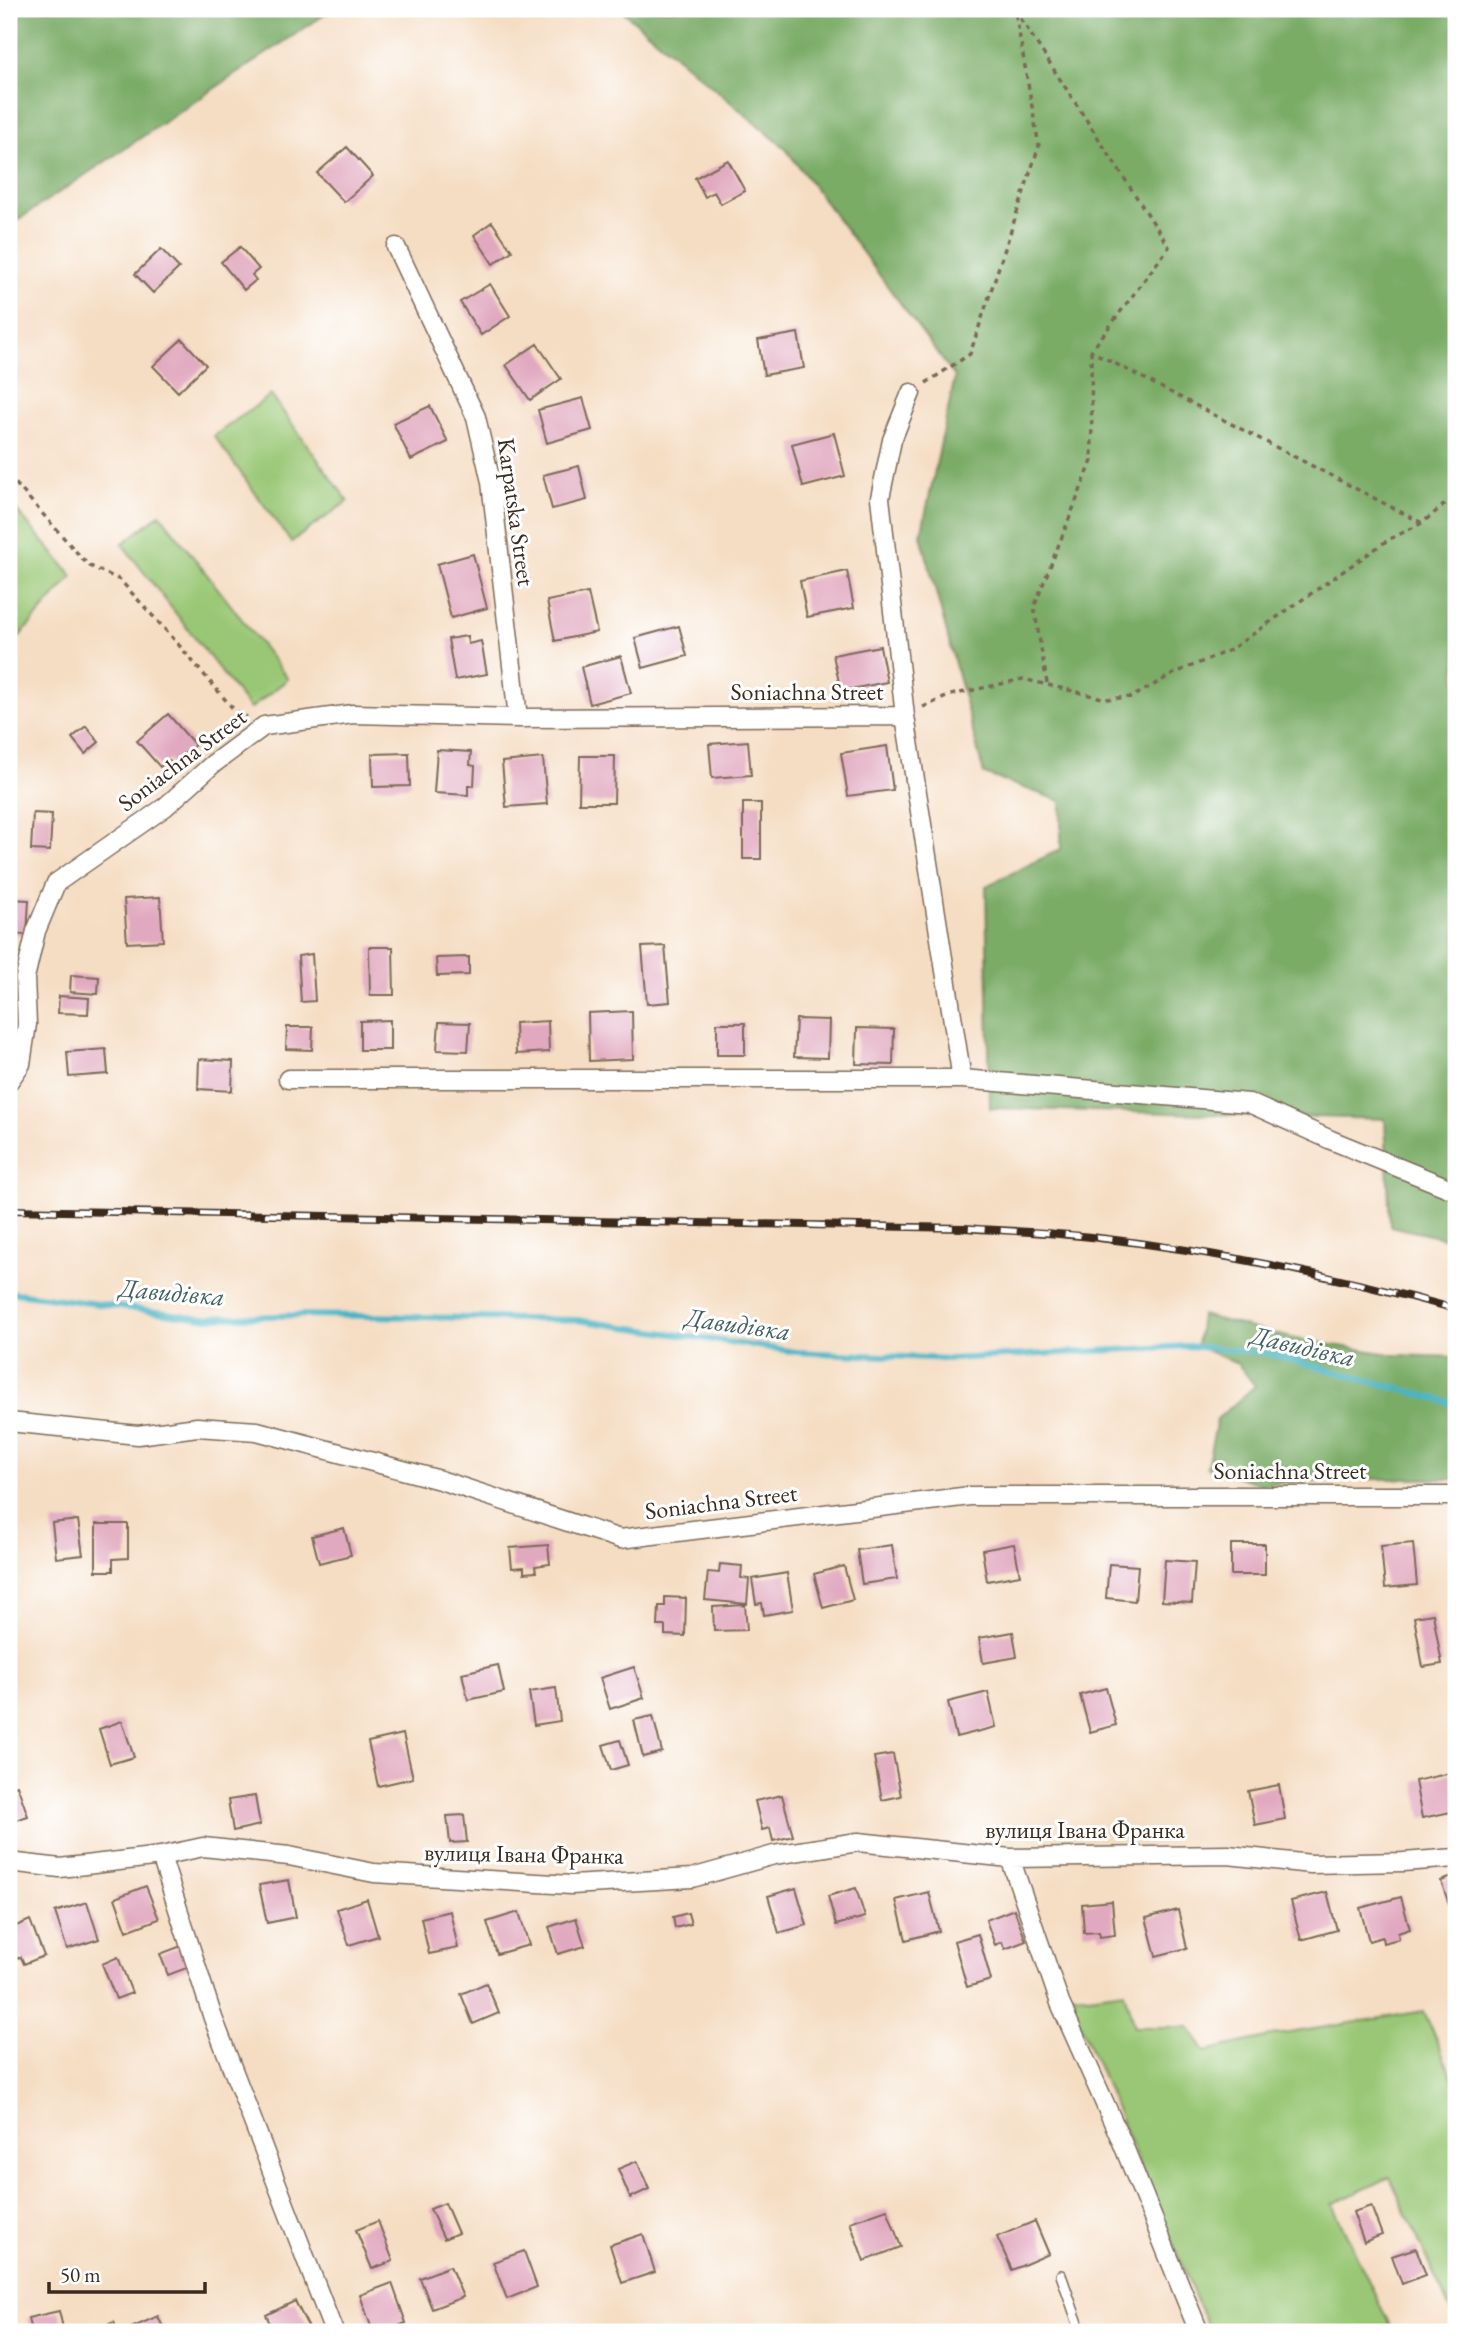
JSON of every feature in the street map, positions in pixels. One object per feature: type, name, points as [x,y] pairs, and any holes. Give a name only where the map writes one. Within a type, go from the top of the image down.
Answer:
[{"type":"street","name":"Karpatska Street","points":[[396,247],[476,417],[491,482],[518,718]]},
{"type":"street","points":[[905,716],[880,498],[892,440],[911,393]]},
{"type":"street","name":"Soniachna Street","points":[[9,1081],[21,1064],[27,1024],[25,978],[36,931],[56,883],[165,807],[213,764],[264,726],[353,714],[518,718],[905,716],[962,1079]]},
{"type":"street","points":[[288,1079],[962,1079],[1250,1103],[1331,1140],[1456,1191]]},
{"type":"street","name":"Soniachna Street","points":[[9,1422],[138,1435],[197,1427],[257,1432],[440,1479],[620,1539],[970,1496],[1456,1496]]},
{"type":"street","name":"вулиця Івана Франка","points":[[9,1862],[60,1868],[161,1856],[203,1847],[289,1856],[374,1873],[571,1885],[692,1878],[774,1856],[858,1842],[1010,1858],[1228,1855],[1311,1864],[1456,1858]]},
{"type":"street","points":[[161,1856],[213,2018],[334,2332]]},
{"type":"street","points":[[1010,1858],[1060,2003],[1122,2142],[1199,2332]]},
{"type":"lane","points":[[1061,2275],[1081,2332]]},
{"type":"path","points":[[911,393],[970,354],[1039,146],[1015,10],[1169,247],[1091,351],[1092,461],[1034,607],[1048,684]]},
{"type":"path","points":[[1091,351],[1422,523]]},
{"type":"path","points":[[9,476],[88,565],[120,580],[235,711],[264,726]]},
{"type":"path","points":[[905,716],[951,695],[1023,679],[1106,699],[1132,697],[1175,673],[1230,650],[1388,540],[1422,523],[1456,495]]},
{"type":"green space","points":[[9,9],[333,9],[9,226]]},
{"type":"green space","points":[[620,9],[1456,9],[1456,1241],[1390,1226],[1385,1119],[990,1108],[986,886],[1061,849],[1061,801],[984,774],[921,535],[955,377],[785,148]]},
{"type":"green space","points":[[271,395],[348,501],[291,542],[214,436]]},
{"type":"green space","points":[[9,502],[73,576],[9,648]]},
{"type":"green space","points":[[160,514],[288,679],[250,709],[122,544]]},
{"type":"green space","points":[[1201,1315],[1295,1339],[1396,1355],[1456,1357],[1456,1479],[1344,1479],[1261,1484],[1207,1467],[1217,1419],[1255,1386],[1238,1364],[1197,1346]]},
{"type":"green space","points":[[1124,1991],[1134,2027],[1189,2027],[1205,2051],[1271,2036],[1424,2011],[1456,2086],[1456,2309],[1451,2312],[1390,2177],[1332,2204],[1393,2332],[1210,2332],[1067,1993],[1089,1996]]},
{"type":"building","points":[[347,147],[373,176],[344,202],[317,173]]},
{"type":"building","points":[[728,160],[745,191],[721,204],[714,192],[705,197],[695,178]]},
{"type":"building","points":[[492,222],[512,251],[493,264],[474,235]]},
{"type":"building","points":[[240,247],[259,269],[252,275],[256,280],[244,290],[221,262]]},
{"type":"building","points":[[161,249],[179,268],[153,293],[135,274]]},
{"type":"building","points":[[490,284],[510,316],[481,335],[460,302]]},
{"type":"building","points":[[798,333],[804,368],[764,375],[758,340]]},
{"type":"building","points":[[182,339],[206,365],[178,392],[153,366]]},
{"type":"building","points":[[537,344],[561,379],[530,400],[506,365]]},
{"type":"building","points":[[583,398],[592,430],[547,443],[538,410]]},
{"type":"building","points":[[430,406],[448,442],[411,460],[393,423]]},
{"type":"building","points":[[834,433],[845,476],[803,487],[792,444]]},
{"type":"building","points":[[579,466],[587,500],[552,509],[543,475]]},
{"type":"building","points":[[473,554],[487,608],[451,618],[437,564]]},
{"type":"building","points":[[847,571],[854,608],[807,617],[800,581]]},
{"type":"building","points":[[588,593],[597,632],[555,641],[547,601]]},
{"type":"building","points":[[679,626],[687,656],[643,668],[635,638]]},
{"type":"building","points":[[467,636],[468,644],[481,641],[487,674],[455,680],[448,639]]},
{"type":"building","points":[[880,646],[887,682],[841,691],[833,655]]},
{"type":"building","points":[[621,656],[631,693],[590,704],[581,667]]},
{"type":"building","points":[[168,714],[195,745],[173,764],[169,760],[160,767],[137,741]]},
{"type":"building","points":[[86,726],[99,742],[85,754],[72,738]]},
{"type":"building","points":[[748,741],[751,775],[712,778],[709,744]]},
{"type":"building","points":[[887,746],[893,790],[848,796],[841,753]]},
{"type":"building","points":[[437,750],[471,752],[470,765],[475,766],[474,786],[468,786],[468,795],[434,793]]},
{"type":"building","points":[[409,753],[410,786],[373,787],[372,754]]},
{"type":"building","points":[[580,756],[615,756],[614,803],[579,803]]},
{"type":"building","points":[[543,758],[547,804],[506,807],[502,762]]},
{"type":"building","points":[[743,803],[761,803],[761,859],[743,859]]},
{"type":"building","points":[[33,813],[52,814],[50,851],[31,850]]},
{"type":"building","points":[[160,897],[163,941],[127,943],[124,899]]},
{"type":"building","points":[[9,899],[29,900],[27,935],[9,934]]},
{"type":"building","points":[[665,946],[670,1002],[647,1004],[642,947]]},
{"type":"building","points":[[369,947],[393,947],[394,995],[370,995]]},
{"type":"building","points":[[312,954],[315,1001],[301,1002],[298,956]]},
{"type":"building","points":[[469,957],[469,975],[437,976],[436,958]]},
{"type":"building","points":[[71,975],[99,977],[98,994],[70,992]]},
{"type":"building","points":[[9,990],[13,990],[12,1012],[9,1012]]},
{"type":"building","points":[[59,996],[89,998],[88,1014],[58,1013]]},
{"type":"building","points":[[632,1011],[633,1059],[589,1061],[588,1013]]},
{"type":"building","points":[[796,1019],[829,1020],[828,1058],[794,1057]]},
{"type":"building","points":[[390,1020],[390,1050],[360,1050],[360,1021]]},
{"type":"building","points":[[548,1021],[549,1052],[516,1054],[515,1023]]},
{"type":"building","points":[[439,1022],[470,1023],[468,1051],[437,1050]]},
{"type":"building","points":[[717,1023],[745,1023],[745,1055],[717,1055]]},
{"type":"building","points":[[287,1027],[313,1027],[312,1050],[286,1049]]},
{"type":"building","points":[[857,1028],[894,1029],[893,1065],[856,1064]]},
{"type":"building","points":[[106,1049],[108,1074],[69,1077],[67,1052]]},
{"type":"building","points":[[199,1059],[233,1061],[232,1091],[198,1089]]},
{"type":"building","points":[[78,1520],[83,1555],[56,1558],[52,1523]]},
{"type":"building","points":[[96,1524],[128,1524],[128,1558],[113,1559],[113,1571],[96,1571]]},
{"type":"building","points":[[344,1528],[351,1555],[319,1563],[312,1536]]},
{"type":"building","points":[[1413,1543],[1417,1585],[1385,1588],[1381,1546]]},
{"type":"building","points":[[1014,1544],[1020,1575],[987,1581],[982,1550]]},
{"type":"building","points":[[1231,1544],[1265,1544],[1265,1575],[1231,1575]]},
{"type":"building","points":[[548,1545],[550,1564],[535,1566],[536,1572],[524,1573],[524,1567],[512,1568],[510,1548]]},
{"type":"building","points":[[892,1545],[897,1579],[862,1584],[857,1550]]},
{"type":"building","points":[[1165,1560],[1195,1562],[1192,1603],[1162,1601]]},
{"type":"building","points":[[720,1564],[742,1566],[741,1578],[749,1579],[747,1604],[705,1600],[708,1572],[719,1573]]},
{"type":"building","points":[[1109,1564],[1138,1566],[1135,1601],[1106,1598]]},
{"type":"building","points":[[844,1566],[853,1600],[823,1608],[814,1574]]},
{"type":"building","points":[[787,1573],[793,1610],[764,1615],[762,1603],[756,1604],[752,1579]]},
{"type":"building","points":[[665,1597],[686,1598],[685,1636],[665,1635],[665,1626],[658,1626],[659,1606],[665,1606]]},
{"type":"building","points":[[745,1605],[747,1630],[714,1631],[713,1607]]},
{"type":"building","points":[[1433,1614],[1442,1664],[1423,1667],[1414,1617]]},
{"type":"building","points":[[1013,1632],[1017,1657],[983,1663],[979,1638]]},
{"type":"building","points":[[498,1665],[504,1692],[468,1700],[462,1673]]},
{"type":"building","points":[[634,1667],[644,1698],[610,1709],[600,1678]]},
{"type":"building","points":[[556,1688],[560,1721],[534,1725],[529,1692]]},
{"type":"building","points":[[1106,1688],[1116,1725],[1090,1732],[1080,1695]]},
{"type":"building","points":[[988,1692],[996,1727],[956,1737],[948,1702]]},
{"type":"building","points":[[653,1716],[662,1752],[643,1757],[634,1720]]},
{"type":"building","points":[[122,1721],[134,1757],[110,1764],[99,1729]]},
{"type":"building","points":[[403,1734],[413,1778],[378,1786],[368,1742]]},
{"type":"building","points":[[620,1740],[628,1765],[611,1770],[603,1745]]},
{"type":"building","points":[[893,1754],[901,1796],[882,1800],[874,1757]]},
{"type":"building","points":[[1451,1773],[1456,1811],[1422,1818],[1415,1781]]},
{"type":"building","points":[[17,1785],[28,1816],[9,1822],[9,1788]]},
{"type":"building","points":[[1279,1785],[1285,1819],[1255,1825],[1248,1791]]},
{"type":"building","points":[[782,1795],[793,1836],[773,1841],[770,1828],[762,1830],[755,1801]]},
{"type":"building","points":[[255,1796],[260,1825],[233,1831],[228,1800]]},
{"type":"building","points":[[464,1815],[467,1842],[450,1843],[447,1816]]},
{"type":"building","points":[[1456,1876],[1456,1918],[1454,1919],[1441,1881]]},
{"type":"building","points":[[289,1880],[296,1917],[267,1923],[259,1885]]},
{"type":"building","points":[[146,1886],[159,1919],[127,1931],[115,1898]]},
{"type":"building","points":[[796,1888],[807,1925],[779,1933],[768,1896]]},
{"type":"building","points":[[856,1888],[865,1917],[836,1925],[828,1896]]},
{"type":"building","points":[[929,1892],[939,1931],[906,1940],[896,1900]]},
{"type":"building","points":[[1327,1892],[1337,1930],[1301,1940],[1291,1901]]},
{"type":"building","points":[[1401,1897],[1410,1929],[1398,1933],[1399,1939],[1383,1943],[1382,1937],[1369,1941],[1360,1908]]},
{"type":"building","points":[[367,1899],[378,1936],[349,1945],[337,1909]]},
{"type":"building","points":[[1112,1901],[1115,1935],[1100,1937],[1099,1932],[1084,1933],[1082,1904]]},
{"type":"building","points":[[87,1902],[99,1939],[67,1949],[55,1912]]},
{"type":"building","points":[[1014,1909],[1026,1941],[1005,1949],[1002,1942],[995,1945],[986,1920]]},
{"type":"building","points":[[1178,1910],[1187,1948],[1156,1956],[1146,1918]]},
{"type":"building","points":[[450,1911],[458,1948],[429,1954],[421,1918]]},
{"type":"building","points":[[519,1912],[529,1945],[497,1954],[487,1922]]},
{"type":"building","points":[[688,1913],[691,1924],[675,1928],[673,1917]]},
{"type":"building","points":[[576,1918],[585,1946],[558,1954],[549,1927]]},
{"type":"building","points":[[30,1920],[44,1956],[24,1964],[21,1957],[11,1960],[9,1929]]},
{"type":"building","points":[[978,1934],[991,1980],[967,1987],[954,1941]]},
{"type":"building","points":[[184,1945],[192,1966],[168,1975],[160,1954]]},
{"type":"building","points":[[118,1957],[132,1993],[116,1999],[102,1964]]},
{"type":"building","points":[[486,1983],[499,2013],[473,2024],[461,1994]]},
{"type":"building","points":[[637,2161],[649,2189],[630,2198],[618,2169]]},
{"type":"building","points":[[445,2203],[458,2233],[444,2239],[430,2209]]},
{"type":"building","points":[[1371,2206],[1382,2235],[1364,2242],[1353,2212]]},
{"type":"building","points":[[887,2209],[901,2247],[864,2261],[850,2222]]},
{"type":"building","points":[[378,2221],[393,2261],[372,2269],[356,2230]]},
{"type":"building","points":[[1035,2221],[1049,2254],[1012,2270],[997,2237]]},
{"type":"building","points":[[643,2234],[655,2272],[622,2283],[610,2245]]},
{"type":"building","points":[[1416,2248],[1426,2275],[1402,2284],[1392,2256]]},
{"type":"building","points":[[524,2251],[537,2287],[507,2299],[493,2262]]},
{"type":"building","points":[[450,2266],[463,2297],[432,2309],[420,2278]]},
{"type":"building","points":[[392,2283],[406,2323],[391,2329],[392,2332],[373,2332],[360,2295]]},
{"type":"building","points":[[295,2301],[310,2330],[274,2332],[266,2315]]},
{"type":"building","points":[[59,2311],[64,2332],[31,2332],[28,2318]]},
{"type":"building","points":[[158,2316],[165,2332],[133,2332],[131,2328]]},
{"type":"building","points":[[114,2322],[118,2332],[90,2332]]},
{"type":"waterway","name":"Давидівка","points":[[9,1292],[202,1318],[310,1315],[577,1320],[797,1352],[950,1359],[1188,1346],[1266,1353],[1456,1404]]},
{"type":"railway","points":[[9,1210],[964,1228],[1075,1235],[1229,1257],[1320,1275],[1456,1309]]}]
